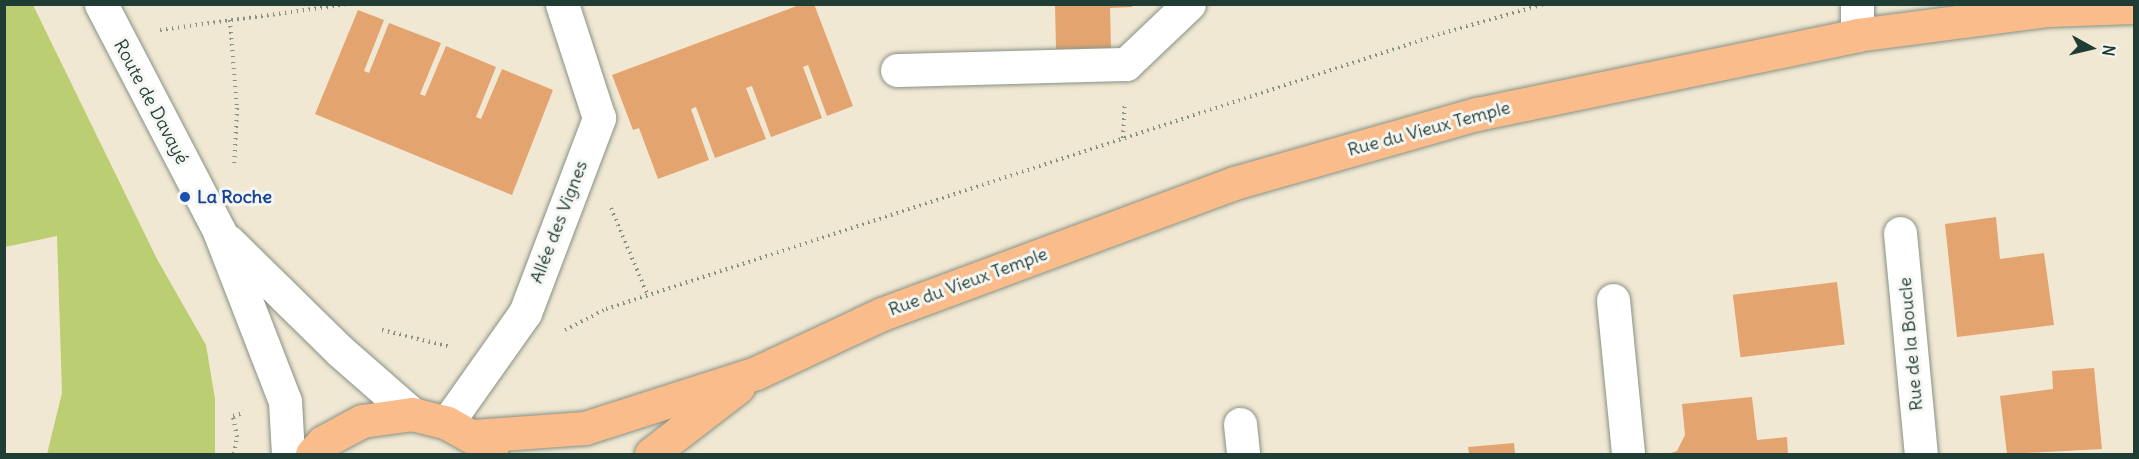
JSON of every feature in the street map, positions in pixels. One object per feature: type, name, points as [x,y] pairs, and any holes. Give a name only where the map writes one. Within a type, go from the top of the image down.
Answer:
[{"type":"main road","name":"Rue du Vieux Temple","points":[[412,414],[473,438],[585,428],[756,373],[882,314],[1234,183],[1478,114],[1857,20],[2134,7]]},
{"type":"main road","name":"Rue du Vieux Temple","points":[[651,454],[756,373]]},
{"type":"main road","points":[[312,454],[323,442],[362,421],[412,414]]},
{"type":"street","name":"Route de Davayé","points":[[101,4],[219,231]]},
{"type":"street","name":"Allée des Vignes","points":[[473,438],[525,313],[599,118],[562,4]]},
{"type":"street","points":[[897,70],[1126,64],[1188,4]]},
{"type":"street","points":[[219,231],[340,351],[412,414]]},
{"type":"street","points":[[219,231],[285,401],[288,454]]},
{"type":"street","name":"Rue de la Boucle","points":[[1900,233],[1921,454]]},
{"type":"street","points":[[1613,300],[1628,454]]},
{"type":"path","points":[[117,37],[230,20],[338,9],[349,4]]},
{"type":"path","points":[[559,336],[606,309],[1443,33],[1545,4]]},
{"type":"path","points":[[230,20],[237,108],[233,172]]},
{"type":"path","points":[[567,203],[590,213],[610,207],[648,296]]},
{"type":"path","points":[[377,328],[460,350]]},
{"type":"green space","points":[[4,5],[33,5],[157,259],[206,345],[215,399],[215,454],[47,454],[62,393],[57,236],[5,247]]},
{"type":"building","points":[[802,4],[814,4],[853,106],[827,116],[808,65],[803,67],[822,118],[771,137],[752,86],[746,88],[766,139],[715,158],[696,107],[691,109],[709,160],[658,179],[639,128],[633,130],[612,75]]},
{"type":"building","points":[[1055,4],[1132,4],[1132,7],[1110,8],[1111,48],[1056,49]]},
{"type":"building","points":[[358,10],[384,20],[364,71],[369,73],[389,23],[441,43],[420,94],[425,96],[446,46],[496,67],[476,117],[481,119],[502,69],[553,90],[512,195],[315,114]]},
{"type":"building","points":[[1996,217],[2000,259],[2044,253],[2054,325],[1957,337],[1945,224]]},
{"type":"building","points":[[1837,282],[1845,345],[1740,357],[1733,295]]},
{"type":"building","points":[[2094,368],[2102,449],[2007,454],[2000,396],[2053,389],[2052,371]]},
{"type":"building","points":[[1752,397],[1757,440],[1787,437],[1788,454],[1668,454],[1677,451],[1685,435],[1682,404]]},
{"type":"building","points":[[1514,443],[1515,454],[1469,454],[1468,447]]},
{"type":"place","name":"La Roche","points":[[185,197]]}]
